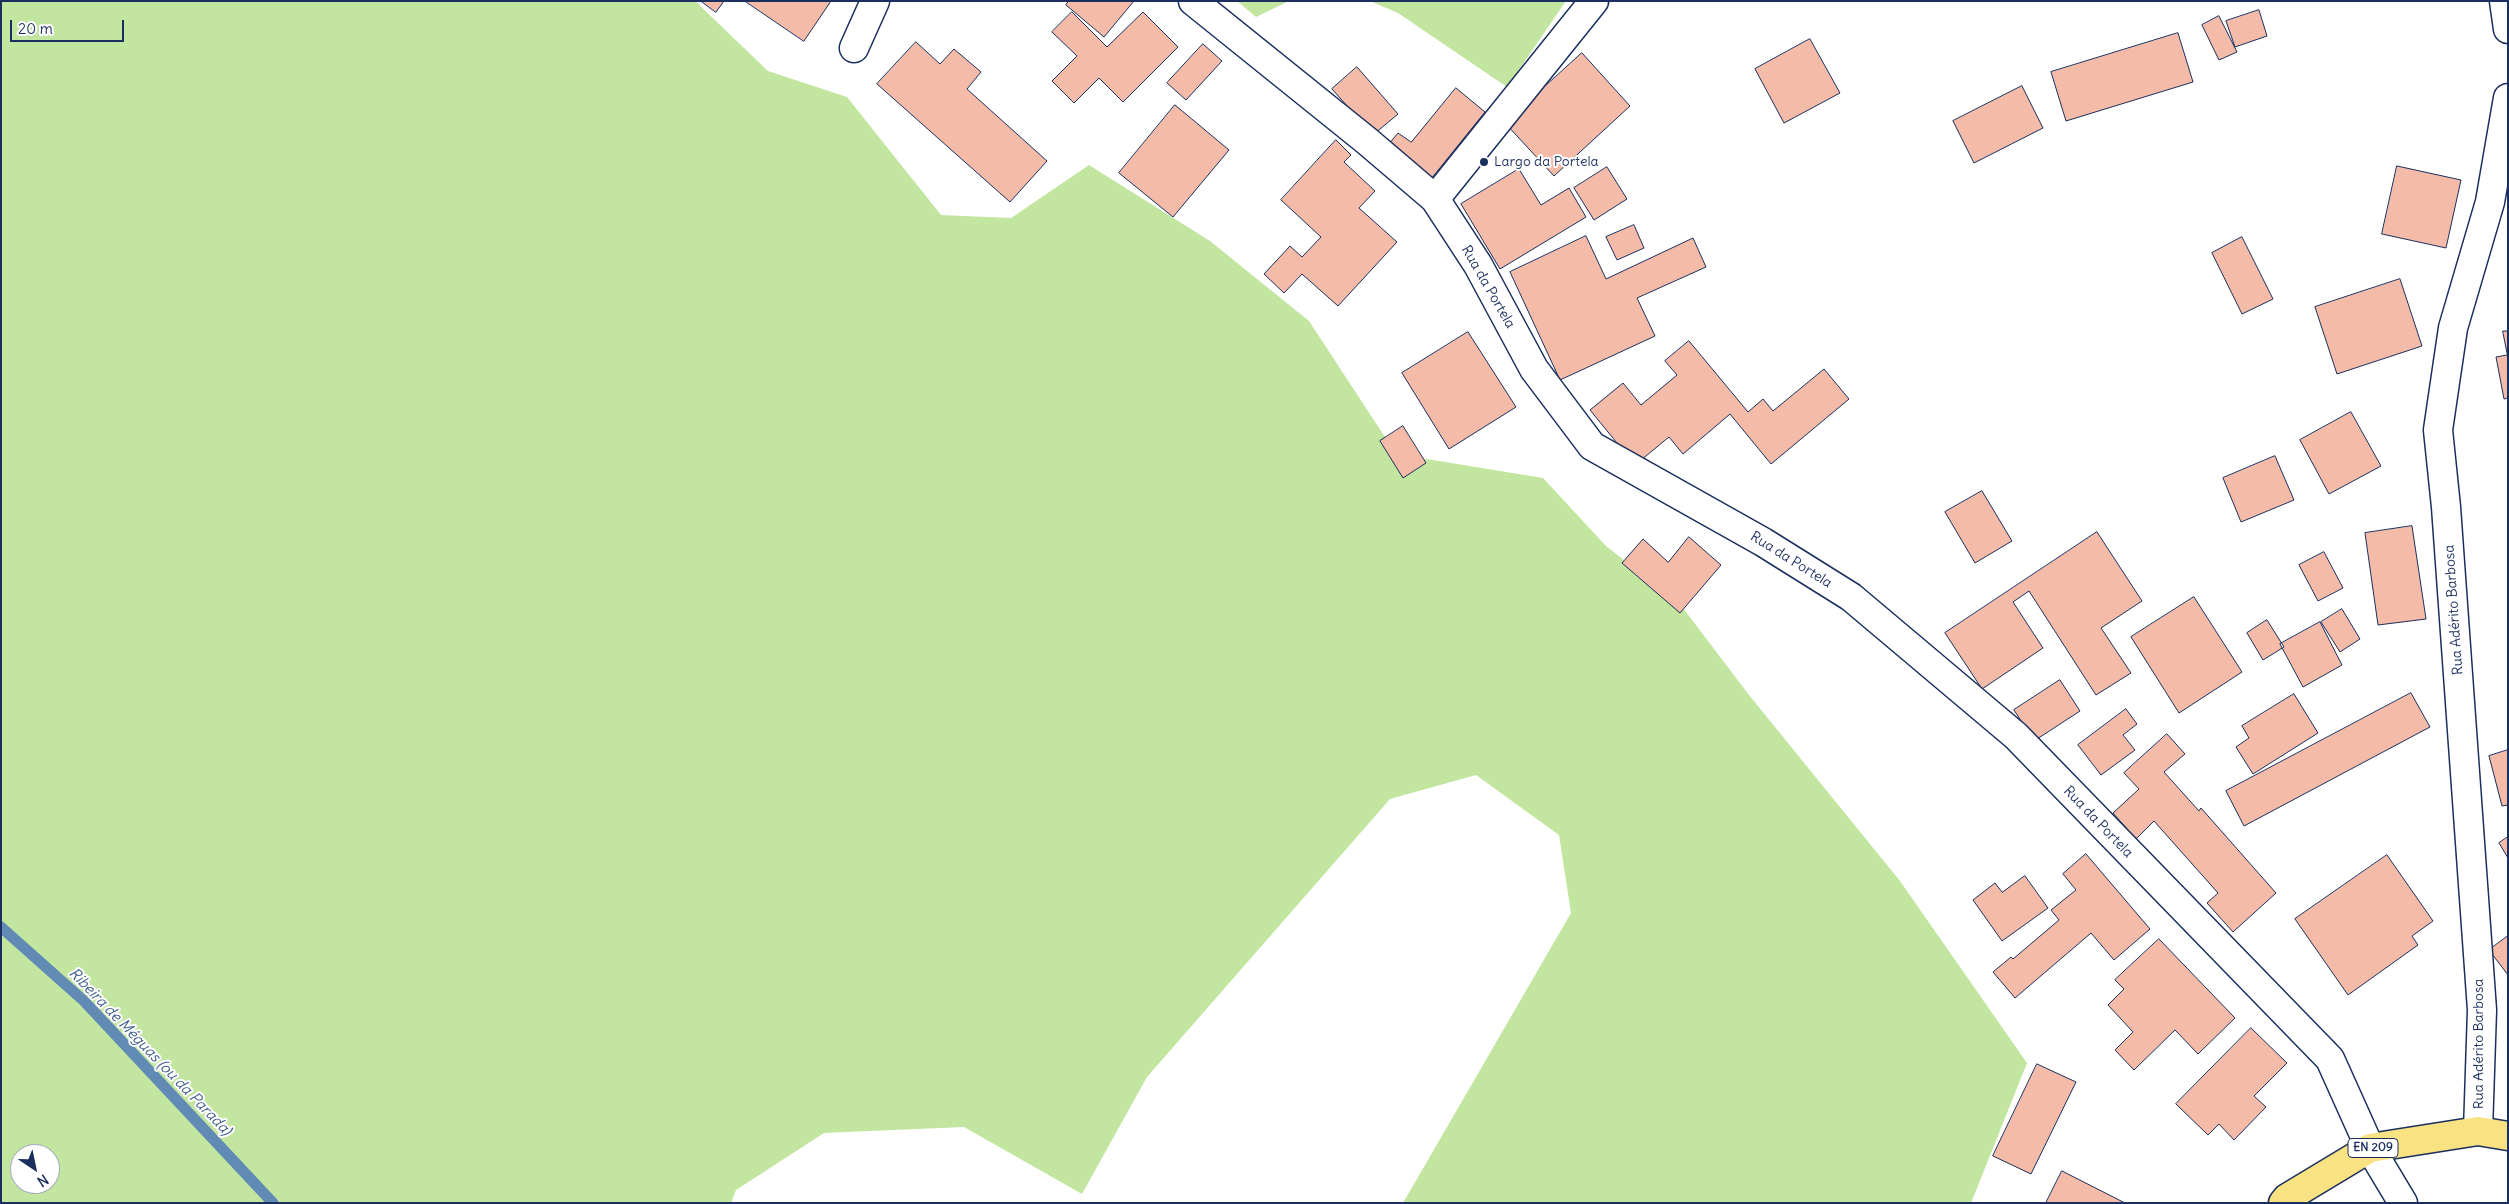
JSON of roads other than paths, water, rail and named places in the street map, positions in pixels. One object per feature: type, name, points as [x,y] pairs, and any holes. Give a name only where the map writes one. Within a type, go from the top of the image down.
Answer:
[{"type":"main road","name":"EN 209","points":[[2283,1203],[2286,1198],[2370,1148],[2478,1130],[2508,1136]]},
{"type":"street","points":[[854,48],[875,1]]},
{"type":"street","name":"Rua da Portela","points":[[1194,1],[1367,141],[1435,199],[1478,266],[1534,369],[1592,446],[1763,542],[1851,597],[2016,736],[2330,1059],[2370,1148],[2403,1203]]},
{"type":"street","points":[[1435,199],[1594,1]]},
{"type":"street","points":[[2504,1],[2508,29]]},
{"type":"street","name":"Rua Adérito Barbosa","points":[[2478,1130],[2482,1010],[2447,516],[2438,430],[2454,328],[2490,202],[2508,98]]},
{"type":"waterway","name":"Ribeira de Méguas (ou da Parada)","points":[[1,927],[84,1001],[273,1203]]},
{"type":"place","name":"Largo da Portela","points":[[1484,162]]}]
